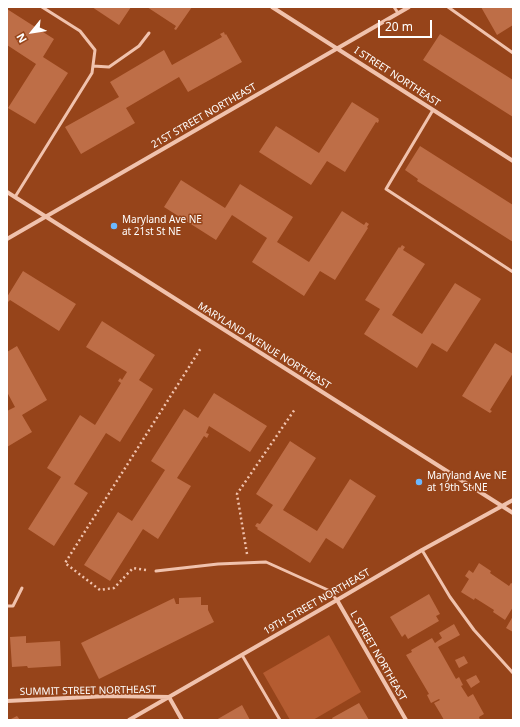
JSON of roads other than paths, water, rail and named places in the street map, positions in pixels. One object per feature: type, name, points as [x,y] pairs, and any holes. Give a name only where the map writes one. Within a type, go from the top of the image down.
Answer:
[{"type":"street","name":"I STREET NORTHEAST","points":[[272,7],[513,161]]},
{"type":"street","name":"21ST STREET NORTHEAST","points":[[7,239],[409,7]]},
{"type":"street","name":"MARYLAND AVENUE NORTHEAST","points":[[7,192],[513,513]]},
{"type":"street","name":"19TH STREET NORTHEAST","points":[[129,720],[422,550],[513,500]]},
{"type":"street","name":"L STREET NORTHEAST","points":[[337,600],[406,720]]},
{"type":"street","name":"SUMMIT STREET NORTHEAST","points":[[7,701],[108,696],[168,697]]},
{"type":"street","points":[[168,697],[182,720]]},
{"type":"lane","points":[[15,197],[92,73],[93,66],[95,50],[80,31],[42,7]]},
{"type":"lane","points":[[394,7],[398,13]]},
{"type":"lane","points":[[448,7],[513,53]]},
{"type":"lane","points":[[93,66],[109,67],[139,46],[149,33]]},
{"type":"lane","points":[[434,110],[386,189],[513,272]]},
{"type":"lane","points":[[422,550],[450,597],[474,630],[513,673]]},
{"type":"lane","points":[[156,571],[218,564],[266,562],[328,590],[337,600]]},
{"type":"lane","points":[[7,606],[13,606],[22,588]]},
{"type":"lane","points":[[242,655],[280,720]]},
{"type":"place","name":"Maryland Ave NE at 21st St NE","points":[[114,226]]},
{"type":"place","name":"Maryland Ave NE at 19th St NE","points":[[419,482]]}]
